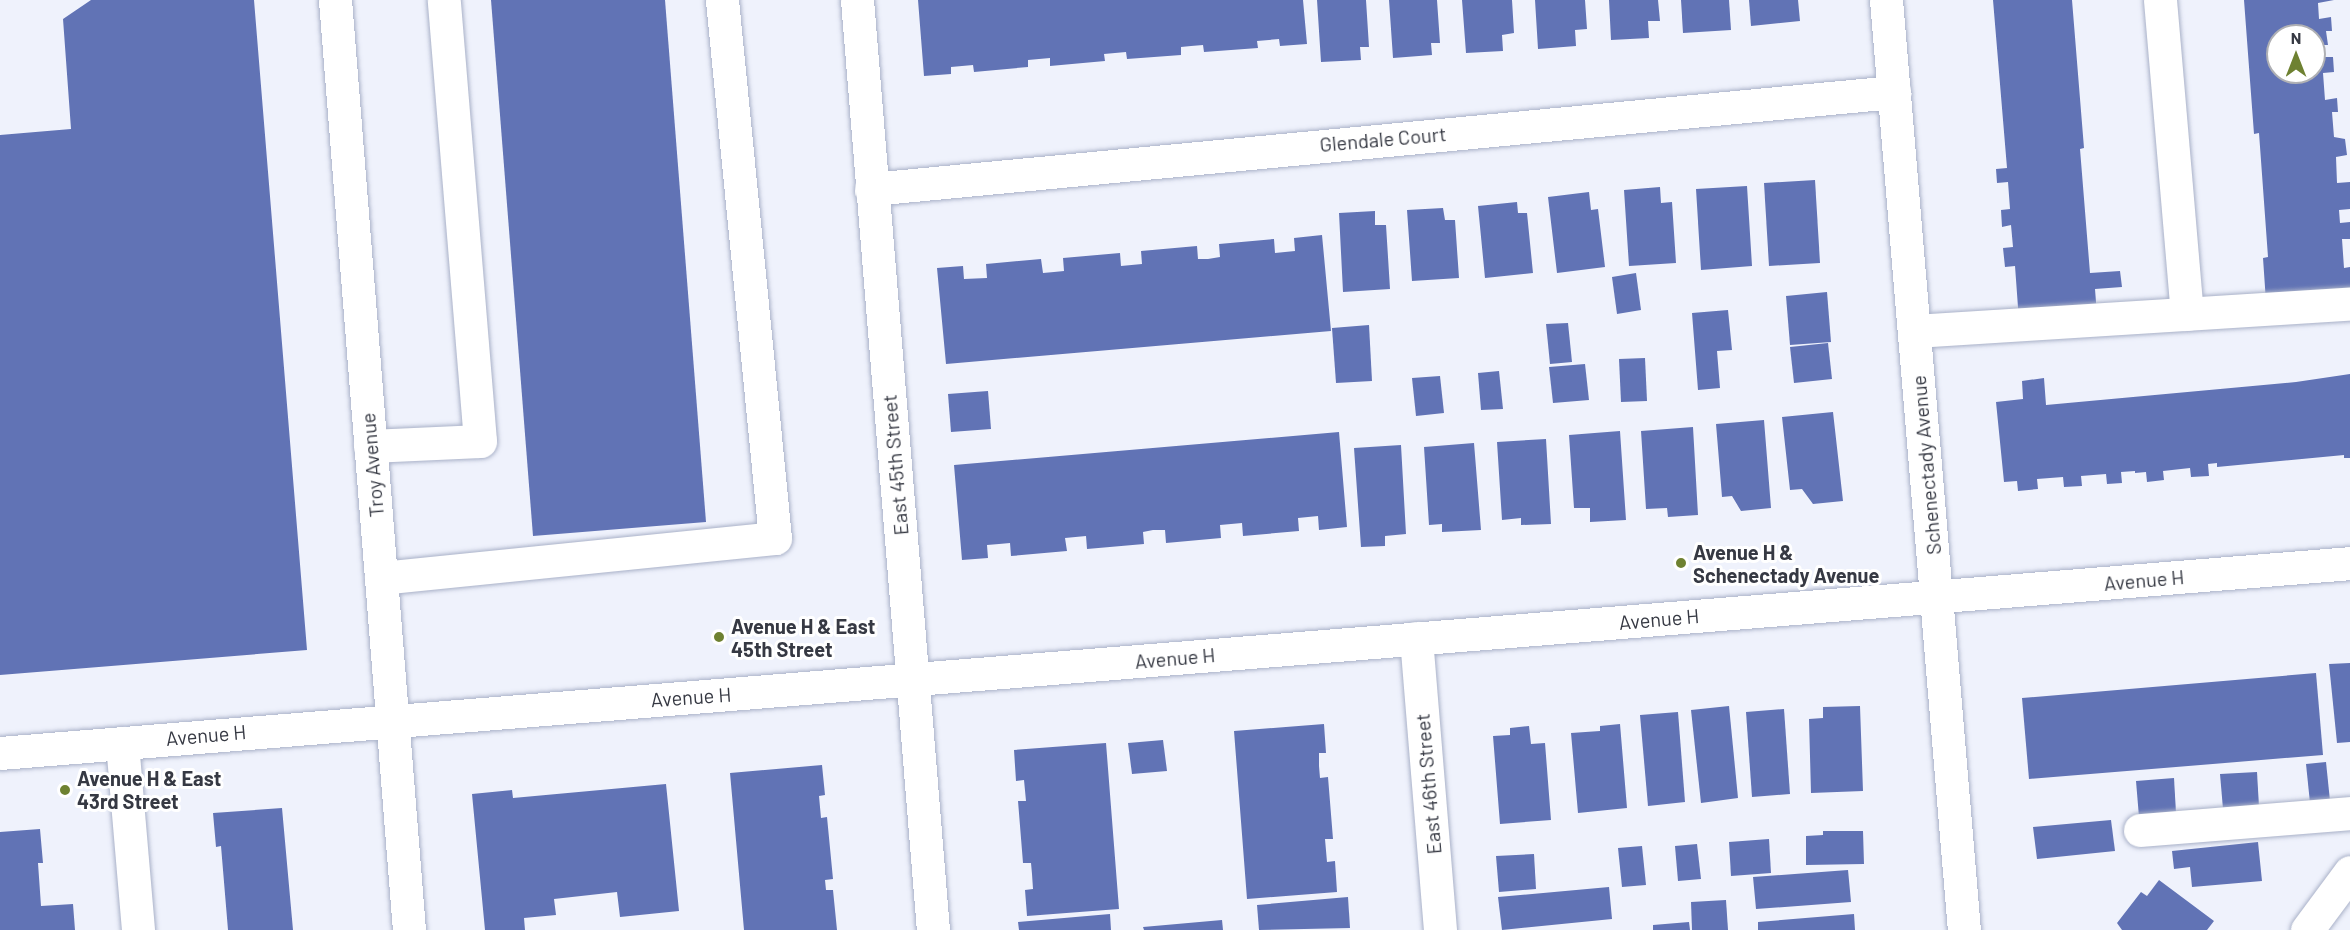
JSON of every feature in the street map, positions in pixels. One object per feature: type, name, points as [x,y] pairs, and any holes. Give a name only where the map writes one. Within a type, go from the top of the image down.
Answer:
[{"type":"street","name":"Troy Avenue","points":[[335,0],[409,930]]},
{"type":"street","points":[[370,446],[480,441],[444,0]]},
{"type":"street","points":[[381,578],[775,538],[722,0]]},
{"type":"street","name":"East 45th Street","points":[[857,0],[933,930]]},
{"type":"street","name":"Schenectady Avenue","points":[[1886,0],[1964,930]]},
{"type":"street","points":[[2160,0],[2187,314]]},
{"type":"street","name":"Glendale Court","points":[[871,189],[1894,92]]},
{"type":"street","points":[[1914,331],[2350,304]]},
{"type":"street","name":"Avenue H","points":[[0,753],[392,719],[914,680],[2350,563]]},
{"type":"street","name":"East 46th Street","points":[[1416,638],[1440,930]]},
{"type":"street","points":[[122,743],[138,930]]},
{"type":"street","points":[[2140,830],[2350,813]]},
{"type":"street","points":[[2307,930],[2350,872]]},
{"type":"building","points":[[91,0],[254,0],[307,650],[0,675],[0,135],[71,129],[63,19]]},
{"type":"building","points":[[491,0],[665,0],[706,522],[533,536]]},
{"type":"building","points":[[918,0],[1303,0],[1307,44],[1280,46],[1279,39],[1257,41],[1258,48],[1204,52],[1203,45],[1191,46],[1181,47],[1181,55],[1127,59],[1126,52],[1104,54],[1105,61],[1050,66],[1050,58],[1028,60],[1028,67],[974,72],[973,65],[951,67],[951,74],[924,76]]},
{"type":"building","points":[[1317,0],[1366,0],[1369,47],[1360,47],[1361,60],[1321,62]]},
{"type":"building","points":[[1389,0],[1437,0],[1440,43],[1431,43],[1432,55],[1393,58]]},
{"type":"building","points":[[1462,0],[1512,0],[1514,33],[1502,35],[1503,51],[1466,53]]},
{"type":"building","points":[[1535,0],[1585,0],[1587,29],[1575,30],[1576,46],[1538,49]]},
{"type":"building","points":[[1609,0],[1658,0],[1660,21],[1648,21],[1649,38],[1611,40]]},
{"type":"building","points":[[1681,0],[1729,0],[1731,30],[1683,33]]},
{"type":"building","points":[[1749,0],[1798,0],[1800,21],[1751,26]]},
{"type":"building","points":[[1993,0],[2072,0],[2084,148],[2080,149],[2090,273],[2120,271],[2122,287],[2095,289],[2097,315],[2019,321],[2015,266],[2005,267],[2003,248],[2013,247],[2011,225],[2002,227],[2001,210],[2010,209],[2008,182],[1997,183],[1996,169],[2007,168]]},
{"type":"building","points":[[2244,0],[2334,0],[2318,3],[2319,19],[2331,17],[2332,31],[2326,31],[2326,24],[2266,24],[2266,84],[2324,84],[2325,100],[2337,98],[2338,112],[2332,112],[2334,137],[2345,139],[2347,155],[2336,157],[2337,183],[2350,182],[2350,209],[2339,210],[2340,223],[2350,222],[2350,239],[2342,239],[2344,268],[2350,267],[2350,295],[2266,302],[2263,258],[2268,257],[2259,133],[2254,134]]},
{"type":"building","points":[[2326,57],[2333,57],[2334,72],[2326,73]]},
{"type":"building","points":[[1815,180],[1820,263],[1769,266],[1764,183]]},
{"type":"building","points":[[1747,186],[1752,266],[1701,270],[1696,189]]},
{"type":"building","points":[[1660,187],[1661,203],[1672,202],[1676,263],[1629,266],[1624,190]]},
{"type":"building","points":[[1589,192],[1591,210],[1598,209],[1605,267],[1557,273],[1548,197]]},
{"type":"building","points":[[1517,202],[1518,213],[1527,213],[1533,273],[1485,278],[1478,206]]},
{"type":"building","points":[[1443,208],[1445,220],[1455,220],[1459,278],[1412,281],[1407,210]]},
{"type":"building","points":[[1375,211],[1375,225],[1386,225],[1390,289],[1343,292],[1339,213]]},
{"type":"building","points":[[1322,235],[1331,331],[946,364],[937,268],[963,266],[964,279],[987,278],[986,264],[1041,259],[1043,273],[1064,271],[1063,258],[1120,253],[1121,266],[1142,264],[1141,251],[1197,246],[1198,259],[1208,259],[1220,257],[1219,244],[1274,239],[1275,253],[1295,251],[1294,238]]},
{"type":"building","points":[[1636,273],[1641,310],[1617,314],[1612,277]]},
{"type":"building","points":[[1827,292],[1831,342],[1790,345],[1786,296]]},
{"type":"building","points":[[1728,310],[1732,350],[1717,351],[1720,388],[1698,390],[1692,313]]},
{"type":"building","points":[[1568,323],[1572,362],[1550,364],[1546,324]]},
{"type":"building","points":[[1369,325],[1372,381],[1336,383],[1332,328]]},
{"type":"building","points":[[1828,343],[1832,379],[1794,383],[1790,347]]},
{"type":"building","points":[[1645,358],[1647,401],[1621,402],[1619,359]]},
{"type":"building","points":[[1585,364],[1589,400],[1553,403],[1549,367]]},
{"type":"building","points":[[1499,371],[1503,409],[1481,410],[1478,373]]},
{"type":"building","points":[[2350,374],[2350,458],[2344,458],[2344,455],[2217,467],[2217,463],[2208,464],[2209,476],[2191,477],[2190,468],[2163,471],[2164,480],[2147,482],[2146,472],[2135,473],[2135,471],[2121,472],[2122,483],[2107,484],[2106,474],[2081,476],[2082,486],[2064,487],[2063,477],[2037,479],[2038,489],[2018,491],[2017,481],[2004,482],[1996,402],[2023,399],[2022,381],[2044,378],[2046,405],[2296,382]]},
{"type":"building","points":[[1440,376],[1444,413],[1416,416],[1412,378]]},
{"type":"building","points":[[988,391],[991,429],[951,432],[948,394]]},
{"type":"building","points":[[1833,412],[1843,501],[1813,504],[1802,489],[1790,490],[1782,417]]},
{"type":"building","points":[[1764,420],[1771,508],[1741,511],[1732,496],[1722,497],[1716,424]]},
{"type":"building","points":[[1693,427],[1698,515],[1668,517],[1667,508],[1646,509],[1641,431]]},
{"type":"building","points":[[1620,431],[1626,520],[1590,522],[1590,508],[1574,508],[1569,435]]},
{"type":"building","points":[[1339,432],[1347,527],[1319,530],[1318,516],[1298,518],[1299,531],[1243,536],[1242,523],[1220,525],[1221,538],[1166,543],[1165,530],[1153,530],[1143,532],[1144,544],[1087,549],[1086,536],[1065,538],[1067,551],[1011,556],[1010,543],[987,545],[988,558],[962,560],[954,465]]},
{"type":"building","points":[[1546,439],[1551,524],[1521,525],[1521,518],[1502,520],[1497,442]]},
{"type":"building","points":[[1474,443],[1481,530],[1442,532],[1442,524],[1429,525],[1424,447]]},
{"type":"building","points":[[1401,445],[1406,534],[1385,536],[1385,546],[1361,547],[1354,448]]},
{"type":"building","points":[[2350,663],[2350,742],[2337,743],[2329,664]]},
{"type":"building","points":[[2316,673],[2323,755],[2029,779],[2022,698]]},
{"type":"building","points":[[1729,706],[1738,798],[1701,803],[1691,710]]},
{"type":"building","points":[[1860,706],[1863,791],[1811,793],[1809,719],[1823,718],[1823,707]]},
{"type":"building","points":[[1784,709],[1790,794],[1752,797],[1746,712]]},
{"type":"building","points":[[1678,712],[1685,802],[1648,806],[1640,715]]},
{"type":"building","points":[[1324,724],[1326,753],[1319,753],[1319,766],[1320,778],[1328,777],[1333,839],[1325,839],[1327,862],[1335,861],[1337,892],[1247,899],[1234,731]]},
{"type":"building","points":[[1620,724],[1627,808],[1578,813],[1571,733],[1600,731],[1600,726]]},
{"type":"building","points":[[1529,726],[1531,744],[1545,743],[1551,820],[1500,824],[1493,736],[1510,735],[1510,728]]},
{"type":"building","points":[[1163,740],[1167,771],[1132,774],[1128,743]]},
{"type":"building","points":[[1106,743],[1119,909],[1027,916],[1025,890],[1033,889],[1032,874],[1031,863],[1023,863],[1018,801],[1026,801],[1024,780],[1016,781],[1014,750]]},
{"type":"building","points":[[2326,762],[2330,801],[2310,803],[2306,764]]},
{"type":"building","points":[[822,765],[825,795],[819,796],[821,818],[827,817],[833,879],[825,880],[826,890],[833,890],[837,930],[744,930],[730,773]]},
{"type":"building","points":[[2257,772],[2259,807],[2223,809],[2220,774]]},
{"type":"building","points":[[2174,778],[2176,813],[2139,817],[2136,781]]},
{"type":"building","points":[[666,784],[679,911],[620,917],[617,892],[554,899],[556,915],[524,918],[525,930],[485,930],[472,794],[512,790],[513,798]]},
{"type":"building","points":[[282,808],[293,930],[228,930],[221,846],[216,847],[213,813]]},
{"type":"building","points":[[2111,820],[2115,851],[2037,859],[2033,827]]},
{"type":"building","points":[[40,829],[43,863],[38,863],[41,906],[73,904],[75,930],[0,930],[0,832]]},
{"type":"building","points":[[1823,831],[1863,831],[1864,864],[1806,865],[1806,836],[1823,835]]},
{"type":"building","points":[[1769,839],[1771,873],[1731,876],[1729,842]]},
{"type":"building","points":[[2258,842],[2262,881],[2192,887],[2190,867],[2174,869],[2172,851]]},
{"type":"building","points":[[1697,844],[1701,879],[1678,881],[1675,846]]},
{"type":"building","points":[[1642,846],[1646,885],[1622,887],[1618,848]]},
{"type":"building","points":[[1534,854],[1536,889],[1499,892],[1496,856]]},
{"type":"building","points":[[1848,870],[1851,902],[1756,909],[1753,877]]},
{"type":"building","points":[[2159,880],[2214,921],[2207,930],[2122,930],[2117,923],[2141,892],[2147,896]]},
{"type":"building","points":[[1609,887],[1612,919],[1502,930],[1498,897]]},
{"type":"building","points":[[1348,897],[1350,928],[1259,930],[1257,905]]},
{"type":"building","points":[[1726,900],[1728,930],[1692,930],[1691,902]]},
{"type":"building","points":[[1110,914],[1111,930],[1019,930],[1018,922]]},
{"type":"building","points":[[1854,914],[1855,930],[1758,930],[1758,922]]},
{"type":"building","points":[[1222,920],[1223,930],[1144,930],[1143,927]]},
{"type":"building","points":[[1689,922],[1690,930],[1653,930],[1653,925]]},
{"type":"place","name":"Avenue H & Schenectady Avenue","points":[[1681,563]]},
{"type":"place","name":"Avenue H & East 45th Street","points":[[719,637]]},
{"type":"place","name":"Avenue H & East 43rd Street","points":[[65,790]]}]
